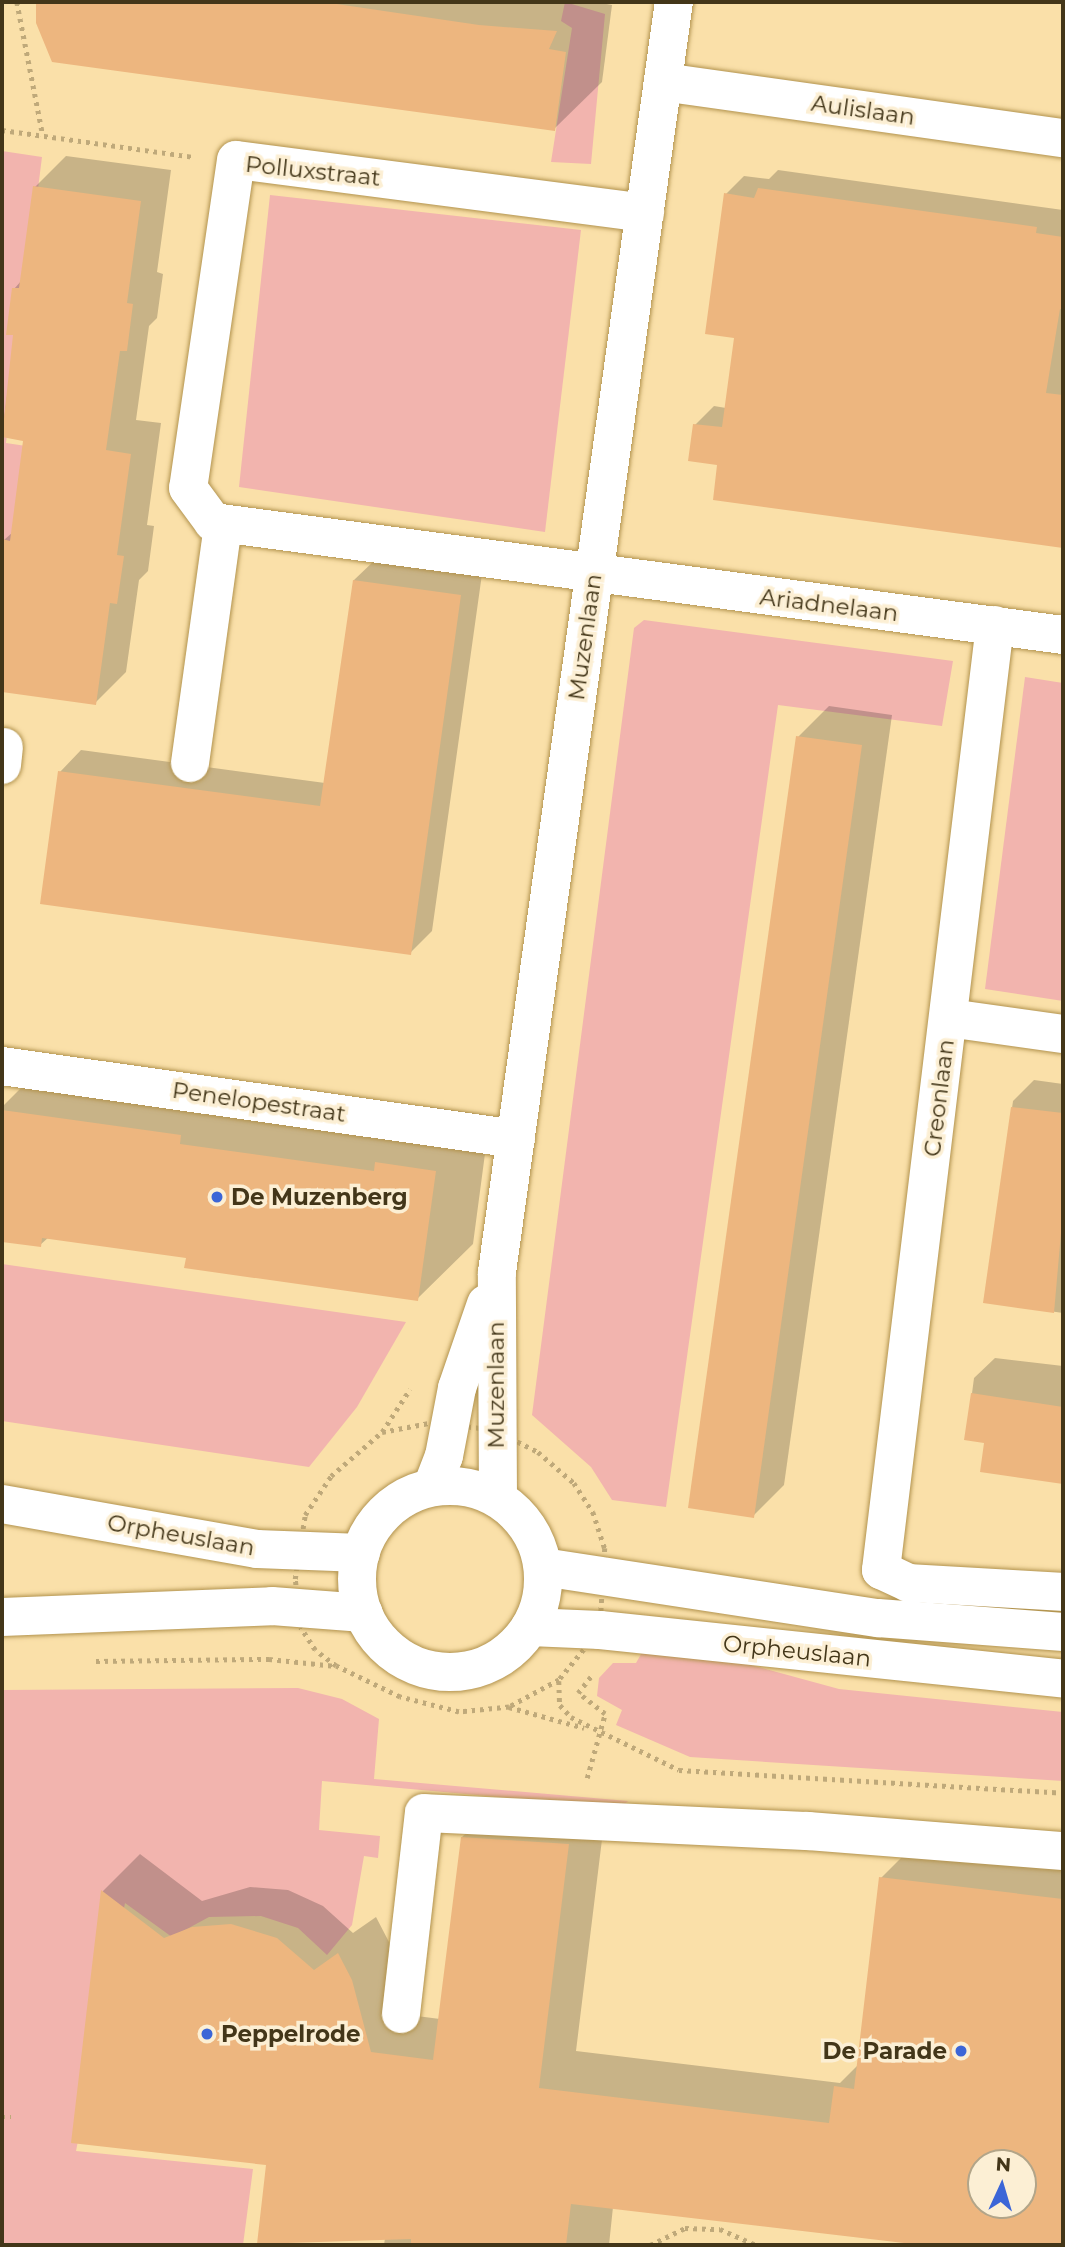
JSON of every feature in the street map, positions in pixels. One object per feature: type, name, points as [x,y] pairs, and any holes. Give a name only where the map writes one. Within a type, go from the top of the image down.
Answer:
[{"type":"street","name":"Muzenlaan","points":[[498,1498],[497,1272],[674,2]]},
{"type":"street","name":"Aulislaan","points":[[663,82],[1063,138]]},
{"type":"street","name":"Polluxstraat","points":[[223,524],[213,523],[188,488],[236,160],[645,213]]},
{"type":"street","points":[[190,763],[223,524],[594,576]]},
{"type":"street","name":"Ariadnelaan","points":[[594,576],[1063,635]]},
{"type":"street","name":"Creonlaan","points":[[995,625],[881,1570],[909,1583],[1063,1592]]},
{"type":"street","points":[[949,1018],[1063,1034]]},
{"type":"street","name":"Penelopestraat","points":[[2,1066],[516,1139]]},
{"type":"street","name":"Muzenlaan","points":[[432,1487],[444,1456],[457,1388],[497,1272]]},
{"type":"street","points":[[454,1486],[498,1498],[528,1528],[543,1567],[539,1608],[530,1627],[492,1661],[477,1668],[442,1671],[425,1669],[395,1653],[382,1642],[364,1613],[358,1573],[361,1553],[387,1510],[432,1487],[454,1486]]},
{"type":"street","name":"Orpheuslaan","points":[[2,1504],[257,1549],[361,1553]]},
{"type":"street","name":"Orpheuslaan","points":[[543,1567],[851,1614],[1063,1632]]},
{"type":"street","points":[[2,1617],[262,1606],[364,1613]]},
{"type":"street","name":"Orpheuslaan","points":[[530,1627],[626,1633],[1063,1679]]},
{"type":"street","points":[[401,2014],[424,1813],[577,1824],[808,1831],[1063,1851]]},
{"type":"path","points":[[18,2],[43,136]]},
{"type":"path","points":[[2,130],[236,160]]},
{"type":"path","points":[[382,1432],[413,1383]]},
{"type":"path","points":[[577,1824],[605,1714],[578,1693],[607,1655],[622,1653],[626,1633]]},
{"type":"path","points":[[90,1661],[269,1659],[336,1666],[400,1697],[459,1712],[509,1707],[588,1729],[679,1770],[1063,1794]]},
{"type":"path","points":[[509,1707],[559,1680],[560,1705],[588,1729]]},
{"type":"path","points":[[2,2117],[11,2117]]},
{"type":"path","points":[[650,2245],[685,2228],[720,2229],[756,2245]]},
{"type":"shaded area","points":[[565,2],[605,14],[591,164],[551,162],[572,28],[561,21]]},
{"type":"shaded area","points":[[2,151],[42,157],[6,443],[26,446],[2,636]]},
{"type":"shaded area","points":[[270,195],[581,230],[545,532],[239,487]]},
{"type":"shaded area","points":[[644,620],[953,661],[942,726],[778,705],[666,1507],[612,1500],[591,1467],[532,1415],[634,628]]},
{"type":"shaded area","points":[[1025,677],[1063,683],[1063,1001],[985,989]]},
{"type":"shaded area","points":[[2,1264],[406,1322],[357,1407],[309,1467],[2,1421]]},
{"type":"shaded area","points":[[644,1649],[747,1664],[839,1689],[1063,1712],[1063,1781],[690,1757],[616,1725],[622,1710],[597,1696],[599,1678],[613,1663],[636,1663]]},
{"type":"shaded area","points":[[298,1688],[342,1699],[379,1719],[374,1779],[628,1801],[621,1808],[322,1781],[319,1830],[380,1836],[378,1858],[364,1856],[352,1925],[327,1955],[298,1928],[261,1916],[209,1917],[172,1937],[125,1903],[76,2151],[253,2169],[243,2245],[2,2245],[2,1690]]},
{"type":"building","points":[[36,2],[323,2],[479,25],[557,31],[549,49],[566,52],[555,131],[52,62],[36,23]]},
{"type":"building","points":[[33,186],[141,201],[127,303],[133,304],[127,351],[120,351],[106,450],[131,454],[117,555],[124,556],[117,604],[110,603],[96,705],[2,692],[2,539],[10,541],[23,441],[2,437],[13,335],[6,335],[12,288],[19,288]]},
{"type":"building","points":[[758,188],[1037,227],[1036,233],[1063,237],[1063,310],[1060,309],[1046,393],[1063,395],[1063,548],[713,500],[717,465],[688,461],[693,424],[722,427],[734,338],[705,334],[724,193],[754,198]]},
{"type":"building","points":[[353,580],[461,595],[411,955],[40,904],[58,771],[320,806]]},
{"type":"building","points":[[796,736],[862,745],[754,1518],[688,1508]]},
{"type":"building","points":[[1011,1107],[1063,1113],[1063,1210],[1054,1313],[983,1303]]},
{"type":"building","name":"De Muzenberg","points":[[2,1110],[181,1135],[180,1144],[374,1171],[375,1162],[436,1171],[418,1301],[184,1268],[186,1258],[42,1238],[41,1247],[2,1242]]},
{"type":"building","points":[[971,1393],[1063,1407],[1063,1484],[980,1472],[984,1443],[964,1440]]},
{"type":"building","name":"Peppelrode","points":[[461,1837],[569,1844],[539,2088],[829,2123],[834,2086],[854,2089],[879,1877],[1063,1899],[1063,2245],[921,2245],[571,2204],[566,2245],[411,2245],[411,2239],[257,2244],[266,2165],[71,2143],[101,1890],[164,1938],[192,1927],[231,1924],[277,1938],[314,1970],[338,1953],[352,1980],[371,2052],[433,2060]]},
{"type":"place","name":"De Muzenberg","points":[[217,1197]]},
{"type":"place","name":"Peppelrode","points":[[207,2034]]},
{"type":"place","name":"De Parade","points":[[961,2051]]}]
